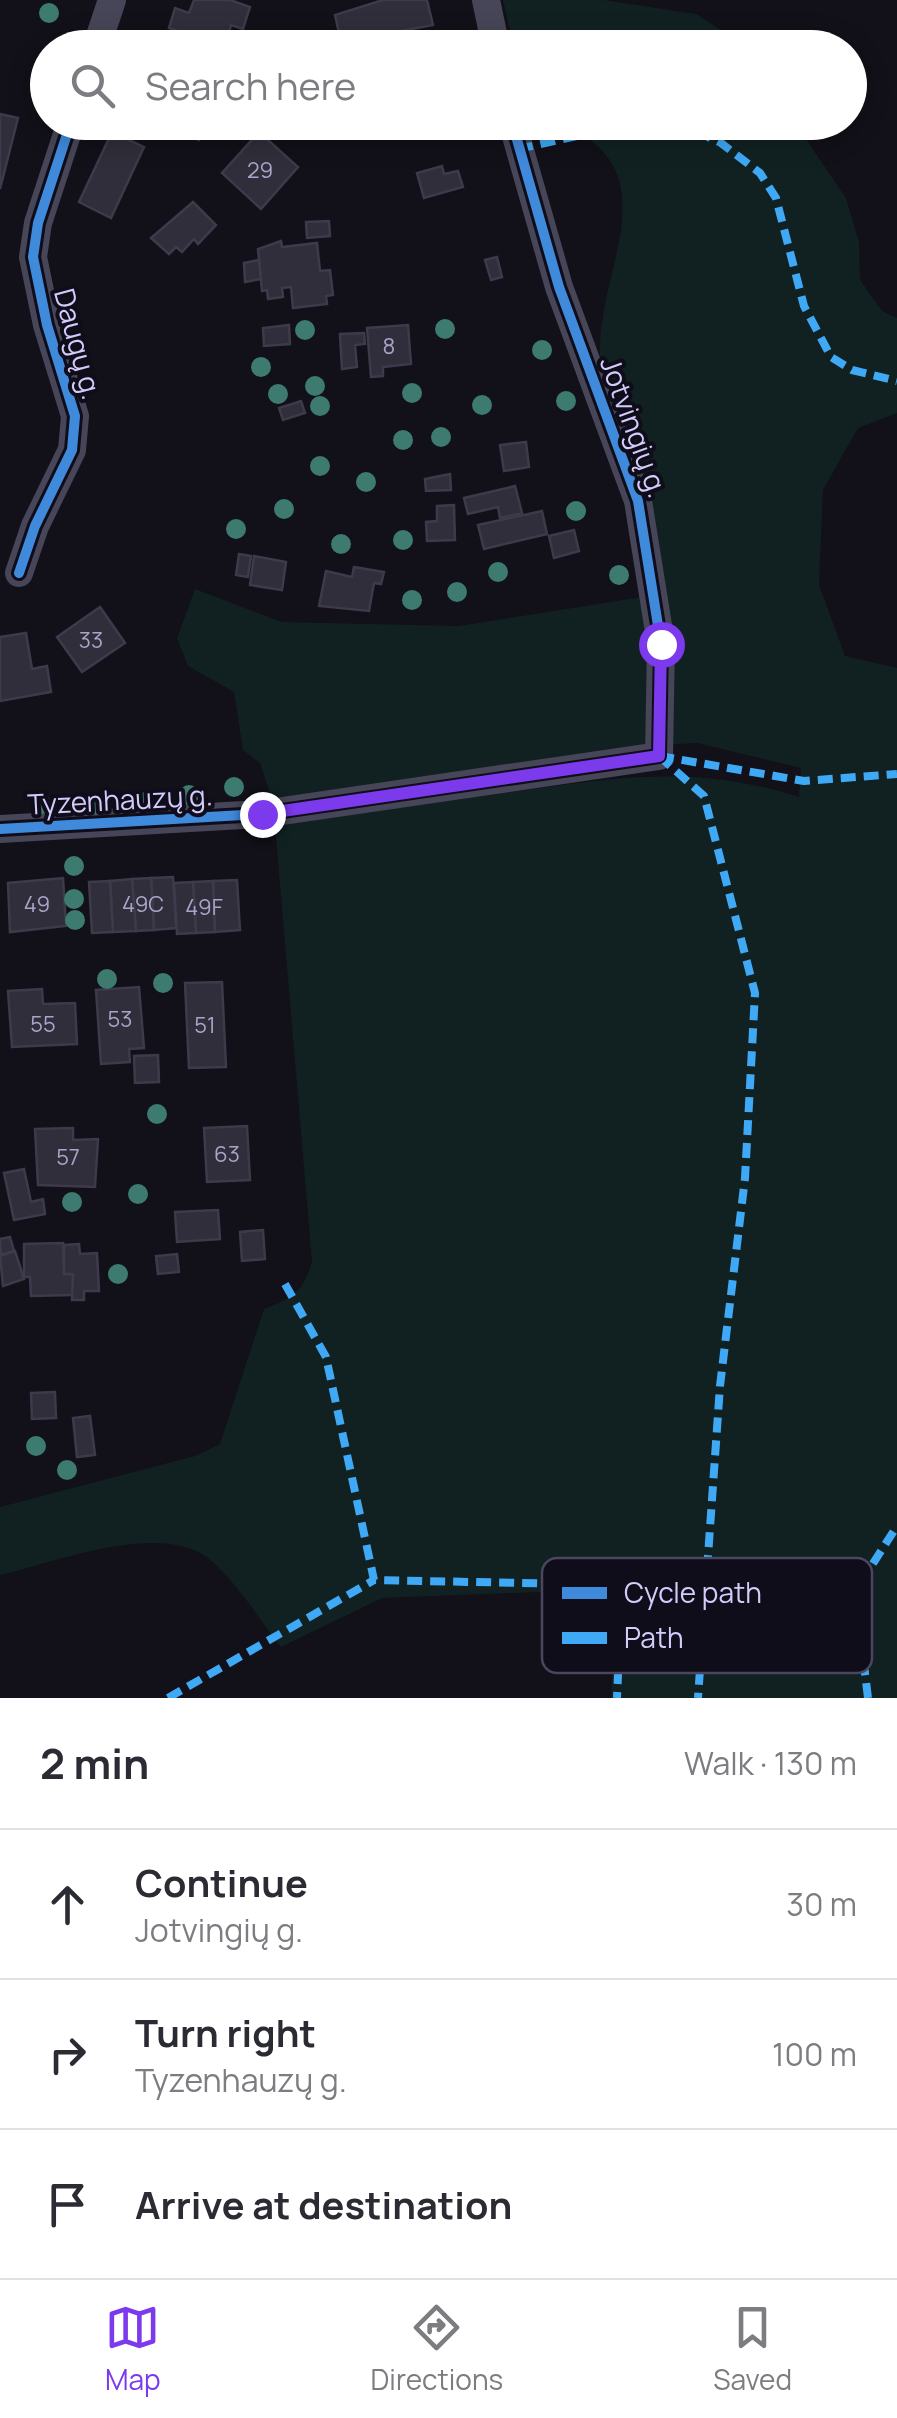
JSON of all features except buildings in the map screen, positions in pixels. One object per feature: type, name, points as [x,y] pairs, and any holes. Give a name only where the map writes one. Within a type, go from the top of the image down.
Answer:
[{"type":"street","points":[[102,30],[112,0]]},
{"type":"street","points":[[486,0],[492,30]]},
{"type":"street","name":"Daugų g.","points":[[20,573],[35,526],[72,450],[75,416],[47,325],[33,256],[38,222],[65,140]]},
{"type":"street","name":"Jotvingių g.","points":[[517,140],[559,287],[638,501],[661,644],[659,756]]},
{"type":"street","name":"Tyzenhauzų g.","points":[[0,829],[262,814],[659,756]]},
{"type":"shaded area","points":[[503,0],[604,0],[696,14],[721,30],[510,30]]},
{"type":"shaded area","points":[[589,140],[807,140],[846,198],[859,242],[860,280],[882,311],[897,318],[897,413],[858,428],[823,490],[819,585],[845,656],[897,668],[897,1698],[611,1698],[612,1673],[872,1673],[872,1558],[542,1558],[542,1592],[382,1598],[281,1647],[228,1578],[208,1558],[187,1548],[163,1543],[107,1548],[0,1575],[0,1507],[195,1456],[220,1444],[264,1309],[296,1293],[309,1272],[312,1262],[275,825],[575,783],[648,777],[721,780],[799,797],[801,768],[697,743],[641,746],[273,802],[260,763],[243,750],[234,692],[188,666],[177,638],[195,589],[282,622],[459,626],[667,593],[600,355],[602,323],[622,225],[622,195],[614,167]]},
{"type":"marked path","points":[[518,149],[559,140]]},
{"type":"marked path","points":[[715,140],[760,173],[776,198],[804,306],[831,357],[852,370],[897,381]]},
{"type":"marked path","points":[[659,756],[704,796],[755,993],[745,1178],[720,1386],[708,1558]]},
{"type":"marked path","points":[[659,756],[804,781],[897,774]]},
{"type":"marked path","points":[[285,1284],[326,1357],[374,1580],[542,1583]]},
{"type":"marked path","points":[[872,1565],[897,1526]]},
{"type":"marked path","points":[[168,1698],[374,1580]]},
{"type":"marked path","points":[[617,1698],[618,1673]]},
{"type":"marked path","points":[[698,1698],[700,1673]]},
{"type":"marked path","points":[[865,1673],[868,1698]]},
{"type":"cycle path","points":[[19,573],[35,526],[72,450],[75,416],[47,325],[33,257],[38,223],[65,140]]},
{"type":"cycle path","points":[[0,829],[262,814],[659,756],[661,644],[638,501],[559,287],[517,140]]},
{"type":"route","points":[[262,814],[659,756],[661,644]]}]
